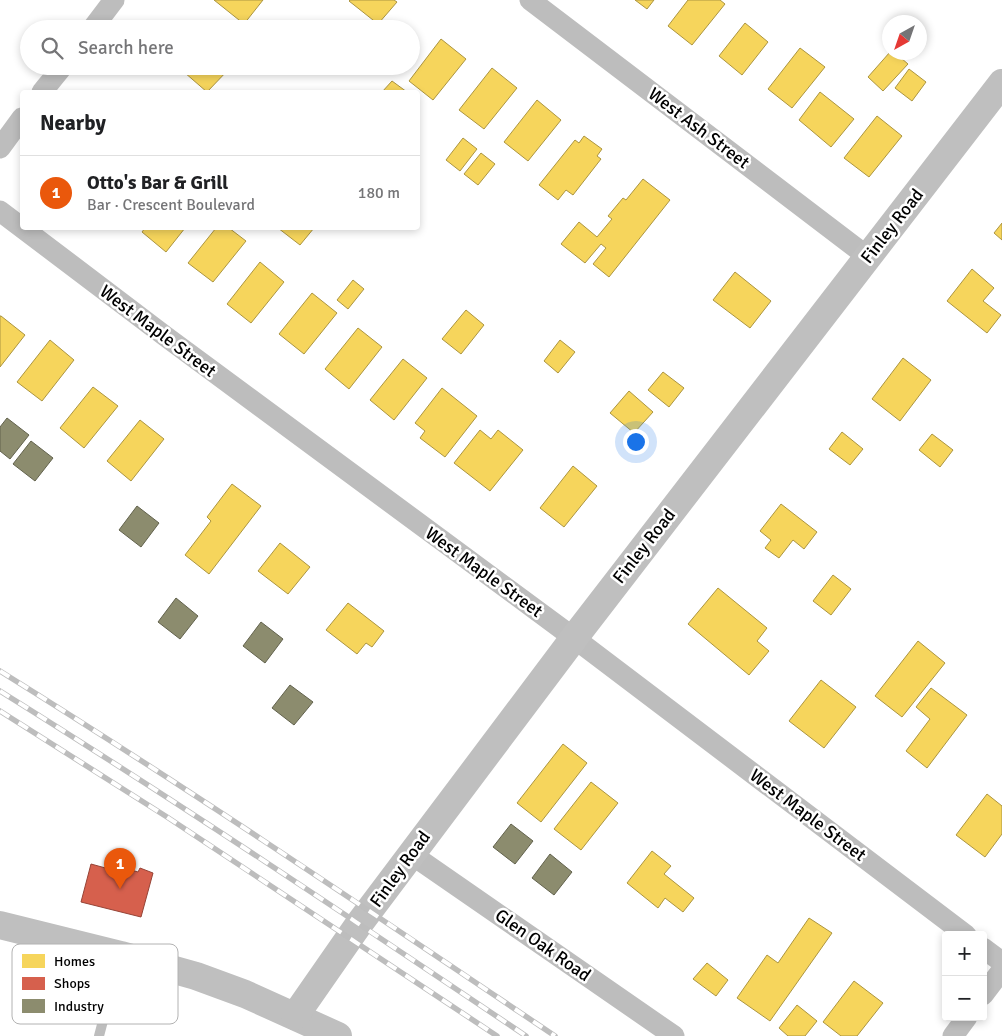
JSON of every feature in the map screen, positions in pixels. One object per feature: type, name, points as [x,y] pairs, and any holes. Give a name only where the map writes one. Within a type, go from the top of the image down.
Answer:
[{"type":"main road","name":"Finley Road","points":[[295,1016],[411,854],[574,638],[1002,83]]},
{"type":"main road","points":[[0,925],[77,944]]},
{"type":"main road","points":[[178,971],[245,994],[295,1016],[327,1034]]},
{"type":"street","points":[[99,20],[114,0]]},
{"type":"street","name":"West Ash Street","points":[[530,0],[868,257]]},
{"type":"street","points":[[44,90],[56,75]]},
{"type":"street","points":[[0,148],[20,121]]},
{"type":"street","name":"West Maple Street","points":[[0,211],[20,226]]},
{"type":"street","name":"West Maple Street","points":[[25,230],[165,336],[574,638],[961,931]]},
{"type":"street","name":"Glen Oak Road","points":[[411,854],[674,1036]]},
{"type":"street","points":[[987,951],[1002,962]]},
{"type":"street","points":[[987,990],[1002,970]]},
{"type":"street","points":[[953,1036],[964,1021]]},
{"type":"building: Homes","points":[[214,0],[263,0],[247,20],[239,20]]},
{"type":"building: Homes","points":[[394,0],[397,2],[381,20],[373,20],[349,1]]},
{"type":"building: Homes","points":[[635,0],[654,0],[647,9]]},
{"type":"building: Homes","points":[[688,0],[720,0],[725,4],[692,45],[668,26]]},
{"type":"building: Homes","points":[[745,23],[768,42],[742,75],[719,56]]},
{"type":"building: Homes","points":[[441,39],[466,59],[433,100],[409,81],[414,75],[420,75],[420,67]]},
{"type":"building: Homes","points":[[800,48],[825,67],[792,108],[768,89]]},
{"type":"building: Homes","points":[[883,60],[903,60],[908,64],[883,91],[868,77]]},
{"type":"building: Homes","points":[[492,68],[517,88],[484,129],[459,110]]},
{"type":"building: Homes","points":[[909,69],[926,82],[912,101],[895,88]]},
{"type":"building: Homes","points":[[187,75],[223,75],[209,90],[205,90]]},
{"type":"building: Homes","points":[[392,81],[404,90],[384,90]]},
{"type":"building: Homes","points":[[820,92],[854,119],[831,147],[799,120]]},
{"type":"building: Homes","points":[[537,100],[561,120],[528,161],[504,142]]},
{"type":"building: Homes","points":[[877,116],[902,136],[869,177],[844,158]]},
{"type":"building: Homes","points":[[584,136],[602,149],[597,156],[601,159],[573,195],[566,190],[558,200],[539,185],[575,140],[579,143]]},
{"type":"building: Homes","points":[[463,138],[477,149],[460,171],[446,160]]},
{"type":"building: Homes","points":[[481,153],[495,164],[478,185],[464,174]]},
{"type":"building: Homes","points":[[643,179],[670,200],[609,277],[593,264],[606,248],[601,244],[585,263],[561,244],[579,222],[597,237],[612,219],[608,216],[623,198],[626,200]]},
{"type":"building: Homes","points":[[1002,223],[1002,240],[994,233]]},
{"type":"building: Homes","points":[[144,230],[183,230],[166,252],[142,232]]},
{"type":"building: Homes","points":[[214,230],[232,230],[246,241],[213,282],[188,263]]},
{"type":"building: Homes","points":[[281,230],[312,230],[300,245]]},
{"type":"building: Homes","points":[[260,262],[284,282],[251,323],[227,304]]},
{"type":"building: Homes","points":[[972,269],[994,288],[983,301],[1001,315],[987,333],[947,301]]},
{"type":"building: Homes","points":[[735,272],[771,301],[750,328],[713,300]]},
{"type":"building: Homes","points":[[353,280],[364,289],[348,309],[337,300]]},
{"type":"building: Homes","points":[[312,293],[337,313],[304,354],[279,334]]},
{"type":"building: Homes","points":[[466,310],[484,325],[461,354],[442,339]]},
{"type":"building: Homes","points":[[0,316],[25,335],[0,367]]},
{"type":"building: Homes","points":[[358,328],[382,347],[349,389],[325,369]]},
{"type":"building: Homes","points":[[50,340],[74,360],[42,401],[17,382]]},
{"type":"building: Homes","points":[[560,340],[575,352],[558,373],[544,361]]},
{"type":"building: Homes","points":[[903,358],[931,380],[900,421],[872,399]]},
{"type":"building: Homes","points":[[403,359],[427,378],[394,420],[370,400]]},
{"type":"building: Homes","points":[[663,372],[684,388],[669,407],[648,390]]},
{"type":"building: Homes","points":[[93,387],[118,406],[84,448],[60,428]]},
{"type":"building: Homes","points":[[442,388],[477,416],[445,457],[420,438],[425,431],[415,423]]},
{"type":"building: Homes","points":[[629,391],[653,412],[634,433],[610,413]]},
{"type":"building: Homes","points":[[140,420],[164,439],[131,481],[107,461]]},
{"type":"building: Homes","points":[[480,430],[491,439],[498,430],[523,450],[490,491],[454,463]]},
{"type":"building: Homes","points":[[842,432],[863,449],[850,465],[829,449]]},
{"type":"building: Homes","points":[[932,434],[953,450],[940,467],[919,450]]},
{"type":"building: Homes","points":[[573,466],[597,486],[564,527],[540,508]]},
{"type":"building: Homes","points":[[232,484],[261,506],[209,574],[185,555],[211,521],[207,517]]},
{"type":"building: Homes","points":[[781,504],[817,532],[804,549],[793,540],[779,558],[765,548],[771,540],[760,531]]},
{"type":"building: Homes","points":[[280,543],[310,567],[288,594],[258,571]]},
{"type":"building: Homes","points":[[833,575],[851,589],[831,615],[813,601]]},
{"type":"building: Homes","points":[[718,588],[767,628],[757,641],[769,651],[749,675],[688,624]]},
{"type":"building: Homes","points":[[348,603],[384,631],[372,647],[366,643],[357,654],[326,630]]},
{"type":"building: Homes","points":[[918,641],[945,663],[902,717],[875,696]]},
{"type":"building: Homes","points":[[821,680],[856,707],[824,748],[789,721]]},
{"type":"building: Homes","points":[[931,688],[967,715],[927,768],[906,751],[930,719],[916,707]]},
{"type":"building: Homes","points":[[563,744],[587,763],[541,822],[517,803]]},
{"type":"building: Homes","points":[[591,782],[618,803],[581,850],[554,829]]},
{"type":"building: Homes","points":[[987,794],[1002,806],[1002,834],[985,857],[956,835]]},
{"type":"building: Homes","points":[[652,851],[671,866],[664,874],[694,898],[683,912],[665,898],[658,908],[627,883]]},
{"type":"building: Homes","points":[[809,918],[832,933],[770,1021],[737,998],[767,955],[778,963]]},
{"type":"building: Homes","points":[[707,963],[728,980],[716,996],[693,979]]},
{"type":"building: Homes","points":[[854,981],[883,1003],[857,1036],[841,1036],[823,1022]]},
{"type":"building: Homes","points":[[797,1005],[817,1021],[805,1036],[788,1036],[779,1028]]},
{"type":"building: Shops","points":[[91,864],[120,872],[121,867],[138,872],[140,868],[153,873],[141,917],[81,902]]},
{"type":"building: Industry","points":[[7,418],[29,435],[10,459],[0,451],[0,427]]},
{"type":"building: Industry","points":[[31,441],[53,458],[35,481],[13,464]]},
{"type":"building: Industry","points":[[137,506],[159,523],[141,547],[119,530]]},
{"type":"building: Industry","points":[[176,598],[198,616],[180,639],[158,622]]},
{"type":"building: Industry","points":[[261,622],[283,639],[265,663],[243,646]]},
{"type":"building: Industry","points":[[290,685],[313,702],[294,725],[272,708]]},
{"type":"building: Industry","points":[[511,824],[533,841],[515,864],[493,847]]},
{"type":"building: Industry","points":[[550,854],[572,872],[554,895],[532,878]]},
{"type":"railway","points":[[0,671],[210,805],[555,1036]]},
{"type":"railway","points":[[0,691],[199,818],[526,1036]]},
{"type":"railway","points":[[0,711],[167,817],[497,1036]]},
{"type":"place","name":"Otto's Bar & Grill","points":[[120,889]]}]
